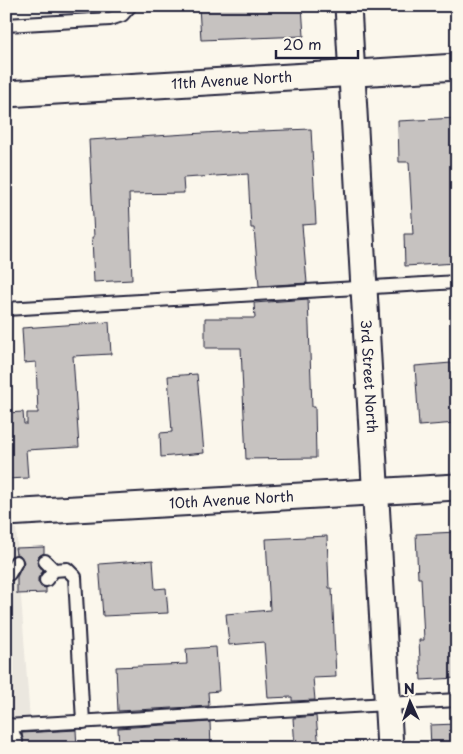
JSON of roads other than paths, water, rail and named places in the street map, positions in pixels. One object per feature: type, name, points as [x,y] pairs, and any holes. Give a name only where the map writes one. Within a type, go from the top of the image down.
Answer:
[{"type":"street","name":"3rd Street North","points":[[348,6],[390,748]]},
{"type":"street","name":"11th Avenue North","points":[[6,94],[457,67]]},
{"type":"street","name":"10th Avenue North","points":[[6,513],[457,487]]},
{"type":"lane","points":[[6,25],[110,19],[122,15],[130,6]]},
{"type":"lane","points":[[6,309],[457,282]]},
{"type":"lane","points":[[45,561],[54,570]]},
{"type":"lane","points":[[11,576],[16,562]]},
{"type":"lane","points":[[46,580],[54,570],[67,569],[75,577],[83,722]]},
{"type":"lane","points":[[16,748],[16,741],[8,725],[457,700]]}]
